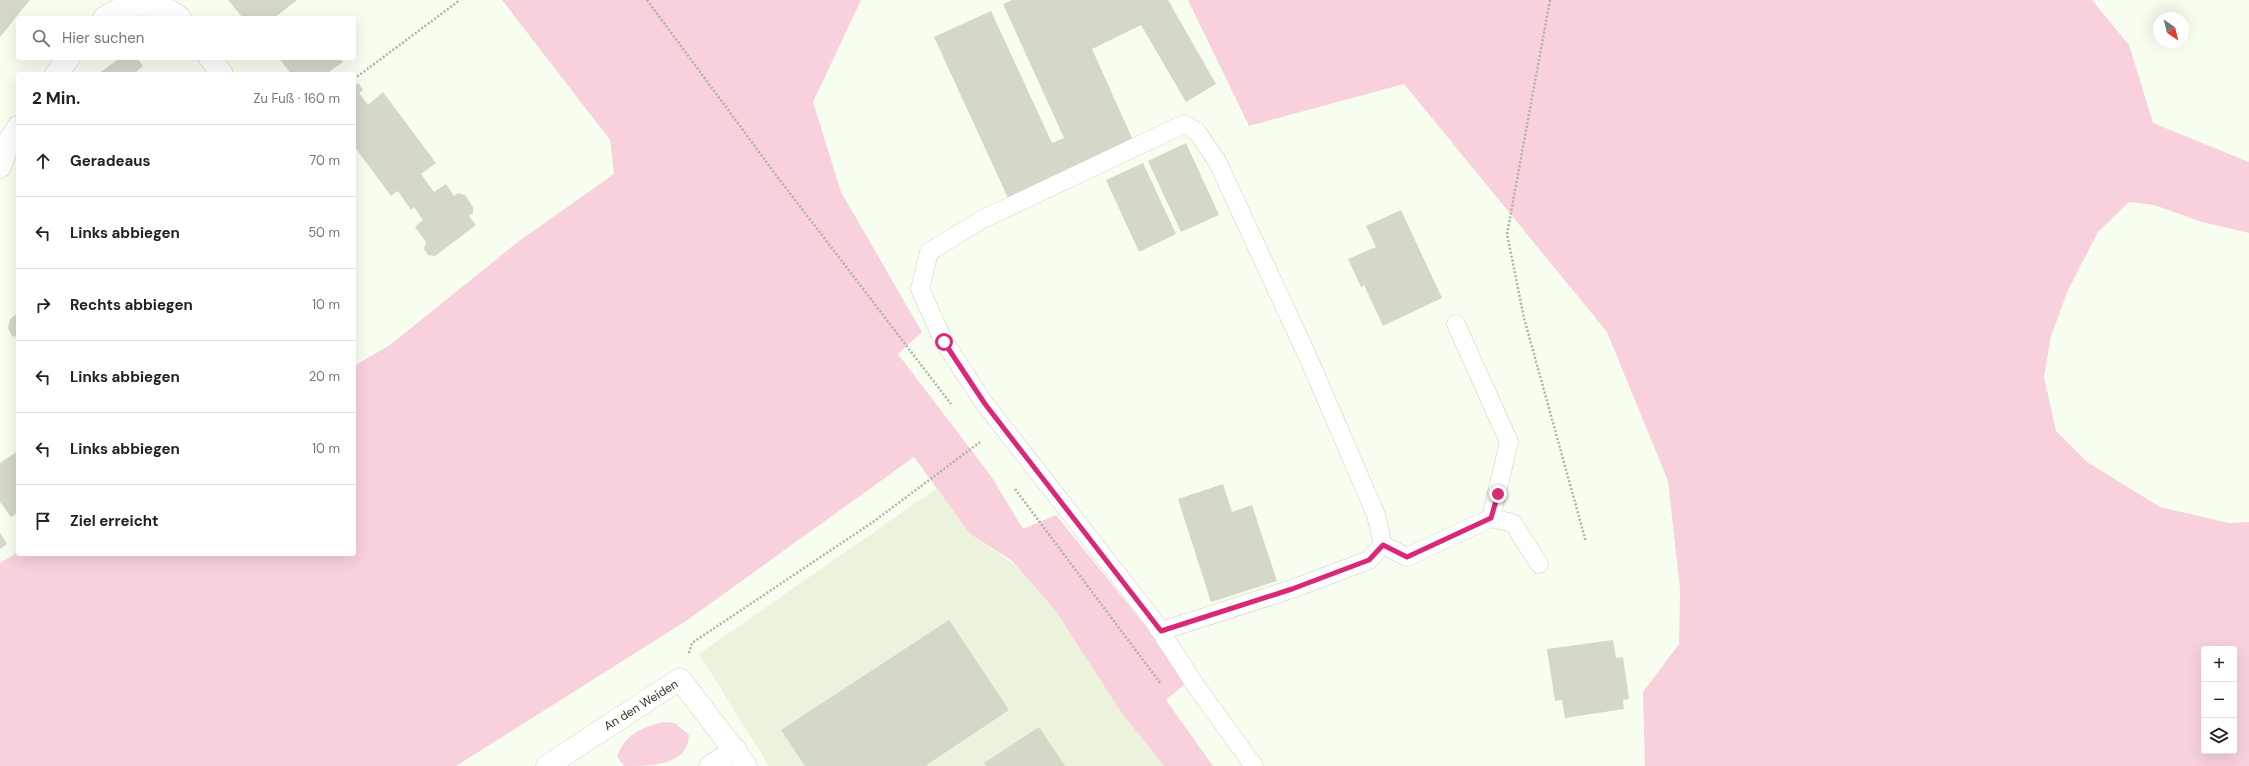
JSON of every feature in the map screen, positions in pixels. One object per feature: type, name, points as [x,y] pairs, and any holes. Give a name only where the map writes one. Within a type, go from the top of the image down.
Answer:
[{"type":"street","points":[[107,16],[127,4],[149,1],[169,7],[178,16]]},
{"type":"street","points":[[58,72],[67,60]]},
{"type":"street","points":[[212,60],[220,72]]},
{"type":"street","points":[[0,168],[10,140],[16,130]]},
{"type":"street","name":"An den Weiden","points":[[546,766],[680,679],[741,758],[710,766]]},
{"type":"lane","points":[[1254,766],[1198,689],[1161,631],[985,404],[944,342],[920,289],[929,252],[981,220],[1184,124],[1197,132],[1217,161],[1307,355],[1376,515],[1383,545]]},
{"type":"lane","points":[[1456,324],[1509,442],[1491,518]]},
{"type":"lane","points":[[1383,545],[1407,557],[1491,518],[1513,523],[1539,564]]},
{"type":"lane","points":[[1161,631],[1292,589],[1369,560],[1383,545]]},
{"type":"path","points":[[356,78],[460,0]]},
{"type":"path","points":[[647,0],[776,175],[956,410]]},
{"type":"path","points":[[1550,0],[1508,234],[1524,318],[1586,542]]},
{"type":"path","points":[[976,436],[985,448]]},
{"type":"path","points":[[680,679],[692,643],[873,522],[980,442]]},
{"type":"path","points":[[1014,487],[1165,690]]},
{"type":"shaded area","points":[[502,0],[861,0],[813,102],[841,192],[922,332],[898,354],[991,476],[1023,529],[1056,515],[1148,629],[1185,684],[1166,700],[1213,766],[1164,766],[1121,712],[1055,610],[1011,560],[970,534],[914,457],[686,621],[456,766],[0,766],[0,563],[16,553],[16,556],[356,556],[356,365],[390,345],[519,241],[614,174],[610,140]]},
{"type":"shaded area","points":[[1188,0],[2092,0],[2129,45],[2153,123],[2249,162],[2249,233],[2202,222],[2154,205],[2129,202],[2098,232],[2068,290],[2051,336],[2044,377],[2056,431],[2087,462],[2160,507],[2229,523],[2249,522],[2249,766],[1645,766],[1643,692],[1679,644],[1680,589],[1668,481],[1607,332],[1404,84],[1249,126]]},
{"type":"shaded area","points":[[937,488],[970,534],[1014,564],[1055,610],[1121,712],[1164,766],[769,766],[699,654]]},
{"type":"shaded area","points":[[663,722],[675,723],[689,735],[687,745],[682,753],[666,762],[645,766],[624,766],[617,756],[620,749],[630,737],[641,729]]},
{"type":"building","points":[[0,0],[30,0],[16,16],[0,37]]},
{"type":"building","points":[[228,0],[297,0],[277,16],[241,16]]},
{"type":"building","points":[[1012,0],[1168,0],[1216,84],[1186,102],[1141,25],[1092,49],[1133,140],[1008,198],[934,37],[991,11],[1052,143],[1064,138],[1003,4]]},
{"type":"building","points":[[117,60],[138,60],[143,66],[136,72],[101,72]]},
{"type":"building","points":[[280,60],[342,60],[343,62],[329,72],[290,72]]},
{"type":"building","points":[[358,83],[363,90],[359,93],[368,105],[383,92],[436,163],[421,174],[434,192],[446,184],[454,196],[458,193],[465,195],[473,207],[473,213],[469,216],[476,225],[435,256],[428,255],[424,249],[426,242],[415,227],[423,220],[414,207],[411,210],[398,191],[391,196],[356,149],[356,84]]},
{"type":"building","points":[[1186,143],[1219,215],[1181,232],[1148,161]]},
{"type":"building","points":[[1143,163],[1176,234],[1139,252],[1106,180]]},
{"type":"building","points":[[1401,210],[1442,298],[1383,326],[1364,285],[1361,287],[1348,259],[1376,247],[1366,226]]},
{"type":"building","points":[[16,314],[16,337],[12,336],[8,328],[10,319]]},
{"type":"building","points":[[16,452],[16,514],[11,517],[0,502],[0,463]]},
{"type":"building","points":[[1223,484],[1232,512],[1252,505],[1277,581],[1211,602],[1178,499]]},
{"type":"building","points":[[0,533],[7,544],[0,549]]},
{"type":"building","points":[[949,620],[1009,710],[925,766],[805,766],[781,730]]},
{"type":"building","points":[[1613,640],[1616,658],[1623,657],[1629,699],[1623,700],[1624,709],[1565,718],[1562,700],[1555,701],[1547,649]]},
{"type":"building","points":[[1039,727],[1065,766],[986,766],[984,763]]},
{"type":"route","points":[[944,342],[985,404],[1161,631],[1292,589],[1369,560],[1383,545],[1407,557],[1491,518],[1498,494]]}]
